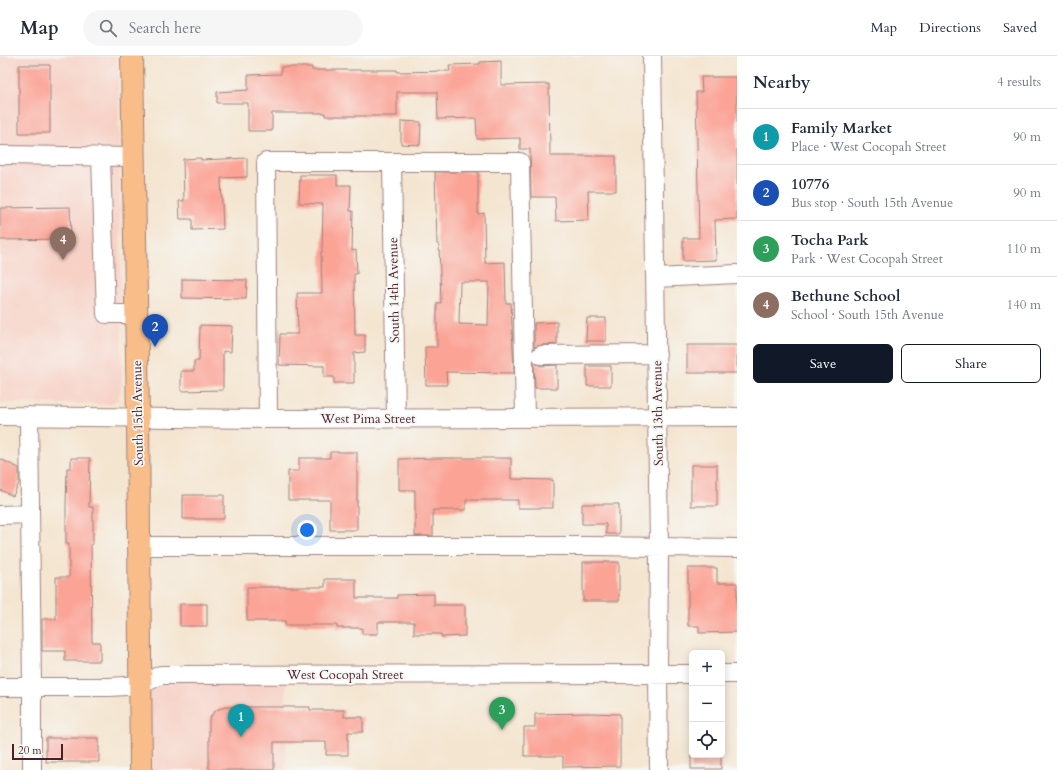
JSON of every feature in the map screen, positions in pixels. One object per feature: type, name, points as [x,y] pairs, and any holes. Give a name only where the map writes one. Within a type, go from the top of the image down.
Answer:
[{"type":"main road","name":"South 15th Avenue","points":[[132,56],[138,417],[141,770]]},
{"type":"street","name":"South 13th Avenue","points":[[652,56],[660,548],[658,674],[659,770]]},
{"type":"street","points":[[0,155],[134,157]]},
{"type":"street","points":[[101,157],[106,314],[136,314]]},
{"type":"street","points":[[268,419],[266,162],[520,162],[525,418]]},
{"type":"street","name":"South 14th Avenue","points":[[392,162],[396,418]]},
{"type":"street","points":[[656,278],[737,274]]},
{"type":"street","points":[[541,355],[657,354]]},
{"type":"street","name":"West Pima Street","points":[[0,416],[268,419],[737,417]]},
{"type":"street","points":[[29,416],[32,770]]},
{"type":"street","points":[[0,515],[30,514]]},
{"type":"street","points":[[138,546],[591,546],[737,548]]},
{"type":"street","name":"West Cocopah Street","points":[[0,687],[110,687],[140,685],[161,675],[689,674]]},
{"type":"street","points":[[725,674],[737,674]]},
{"type":"shaded area","points":[[0,56],[118,56],[122,386],[117,400],[110,404],[0,403]]},
{"type":"shaded area","points":[[167,680],[286,680],[286,770],[147,770],[147,688]]},
{"type":"building","points":[[501,61],[501,85],[549,84],[550,156],[616,156],[616,191],[588,191],[589,220],[556,221],[555,197],[531,197],[530,149],[520,149],[520,138],[477,139],[476,118],[438,119],[437,92],[397,92],[397,116],[325,116],[325,113],[272,113],[272,131],[248,131],[248,103],[217,103],[217,92],[248,90],[248,75],[281,74],[281,67],[312,67],[312,70],[397,70],[397,72],[450,71],[449,65],[480,64],[480,62]]},
{"type":"building","points":[[19,65],[50,65],[50,133],[19,133]]},
{"type":"building","points":[[701,77],[737,77],[737,219],[715,220],[716,260],[683,261],[683,238],[699,238],[696,92],[702,92]]},
{"type":"building","points":[[401,121],[421,122],[420,145],[401,144]]},
{"type":"building","points":[[201,158],[201,160],[247,158],[247,177],[221,178],[223,229],[192,230],[192,219],[180,219],[179,201],[184,201],[183,159]]},
{"type":"building","points":[[435,172],[478,172],[478,214],[484,213],[485,263],[505,262],[506,303],[511,303],[514,373],[446,372],[447,385],[426,385],[425,347],[437,347],[437,303],[441,303],[439,244],[437,244]],"holes":[[[460,282],[489,282],[488,325],[459,324]]]},
{"type":"building","points":[[300,175],[337,175],[337,185],[351,185],[350,211],[353,211],[352,251],[356,250],[357,274],[354,274],[355,335],[365,335],[365,352],[354,353],[354,383],[334,383],[334,377],[324,377],[324,366],[279,365],[280,334],[298,334],[297,293],[322,293],[321,252],[323,204],[299,203]]},
{"type":"building","points":[[70,207],[71,239],[0,240],[0,208]]},
{"type":"building","points":[[182,279],[247,280],[246,299],[182,298]]},
{"type":"building","points":[[587,318],[606,318],[606,341],[586,341]]},
{"type":"building","points":[[557,322],[557,344],[534,347],[534,323]]},
{"type":"building","points":[[200,325],[232,326],[231,352],[223,351],[223,390],[181,391],[181,371],[194,371],[194,361],[199,361]]},
{"type":"building","points":[[687,345],[737,345],[737,373],[687,373]]},
{"type":"building","points":[[534,363],[541,366],[557,365],[557,388],[535,388]]},
{"type":"building","points":[[587,366],[611,366],[611,386],[587,386]]},
{"type":"building","points":[[330,452],[357,452],[357,530],[330,530],[330,500],[288,500],[288,471],[299,471],[299,458],[330,458]]},
{"type":"building","points":[[71,458],[90,458],[89,507],[93,507],[93,544],[91,544],[92,642],[100,642],[100,661],[65,661],[65,651],[42,651],[42,619],[56,619],[56,577],[69,577],[69,544],[66,544],[66,507],[67,468],[71,468]]},
{"type":"building","points":[[511,458],[511,479],[553,480],[553,508],[518,508],[518,500],[466,500],[466,510],[433,510],[433,536],[415,536],[415,490],[399,490],[399,459]]},
{"type":"building","points":[[0,459],[19,468],[19,483],[13,496],[0,490]]},
{"type":"building","points":[[691,465],[717,465],[717,506],[691,506]]},
{"type":"building","points":[[183,495],[224,495],[224,519],[183,519]]},
{"type":"building","points":[[582,504],[619,504],[619,534],[606,534],[606,524],[582,524]]},
{"type":"building","points":[[583,562],[619,562],[619,601],[583,601]]},
{"type":"building","points":[[688,568],[717,568],[717,583],[737,583],[737,632],[699,633],[699,626],[688,626]]},
{"type":"building","points":[[325,579],[356,579],[356,598],[397,598],[397,595],[434,594],[434,605],[465,605],[465,636],[441,637],[441,634],[414,634],[414,622],[378,622],[378,634],[362,634],[362,628],[337,628],[337,625],[285,625],[285,621],[247,621],[247,587],[325,587]]},
{"type":"building","points":[[180,604],[207,604],[207,626],[180,626]]},
{"type":"building","points":[[226,707],[310,707],[310,710],[344,710],[344,717],[363,717],[363,732],[348,732],[348,755],[326,755],[326,742],[274,742],[274,770],[209,770],[209,720],[213,713],[218,709]]},
{"type":"building","points":[[535,714],[620,714],[620,766],[563,767],[563,756],[524,756],[524,727],[535,727]]},
{"type":"building","points":[[46,738],[99,738],[99,762],[46,762]]},
{"type":"building","points":[[691,758],[721,758],[721,769],[691,769]]},
{"type":"place","name":"Bethune School","points":[[63,260]]},
{"type":"place","name":"10776","points":[[155,347]]},
{"type":"place","name":"Tocha Park","points":[[502,730]]},
{"type":"place","name":"Family Market","points":[[241,737]]}]
